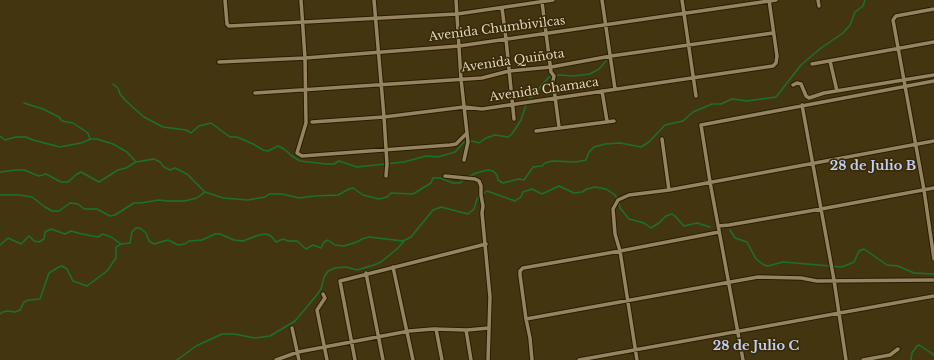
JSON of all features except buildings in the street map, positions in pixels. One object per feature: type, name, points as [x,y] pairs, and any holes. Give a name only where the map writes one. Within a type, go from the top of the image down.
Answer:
[{"type":"street","points":[[225,0],[227,24],[229,26],[457,14],[553,0]]},
{"type":"street","points":[[301,0],[305,58],[306,123],[297,153],[302,156],[450,145],[456,144],[467,133]]},
{"type":"street","points":[[374,0],[384,117],[386,176]]},
{"type":"street","points":[[456,0],[461,79],[468,142],[464,160]]},
{"type":"street","points":[[602,0],[615,89]]},
{"type":"street","points":[[682,0],[696,96]]},
{"type":"street","points":[[769,0],[773,33]]},
{"type":"street","name":"Avenida Chumbivilcas","points":[[219,62],[305,58],[459,46],[776,0]]},
{"type":"street","points":[[818,0],[819,6]]},
{"type":"street","points":[[542,2],[551,72],[554,76],[553,81],[559,127]]},
{"type":"street","points":[[502,8],[514,119]]},
{"type":"street","points":[[934,9],[894,17],[893,20],[924,190],[934,259]]},
{"type":"street","name":"Avenida Quiñota","points":[[254,93],[482,78],[509,72],[551,67],[611,56],[773,33]]},
{"type":"street","name":"Avenida Chamaca","points":[[312,122],[384,117],[464,107],[482,109],[773,66],[776,63],[777,56],[773,33]]},
{"type":"street","points":[[812,64],[934,42]]},
{"type":"street","points":[[830,61],[837,91]]},
{"type":"street","points":[[793,85],[797,83],[801,84],[806,96],[809,98],[824,93],[934,75]]},
{"type":"street","points":[[743,360],[700,125],[934,81]]},
{"type":"street","points":[[602,91],[607,121]]},
{"type":"street","points":[[802,105],[834,280],[846,360]]},
{"type":"street","points":[[536,131],[614,121]]},
{"type":"street","points":[[662,139],[669,190]]},
{"type":"street","points":[[637,360],[612,209],[618,200],[629,195],[669,190],[812,162],[934,141]]},
{"type":"street","points":[[445,176],[475,179],[479,181],[482,186],[480,195],[483,206],[482,213],[490,297],[488,360]]},
{"type":"street","points":[[718,226],[934,188]]},
{"type":"street","points":[[532,360],[520,275],[520,271],[523,268],[620,252],[720,232]]},
{"type":"street","points":[[355,360],[340,281],[366,273],[486,244]]},
{"type":"street","points":[[393,267],[413,360]]},
{"type":"street","points":[[366,273],[383,360]]},
{"type":"street","points":[[526,319],[758,277],[800,278],[817,281],[934,280]]},
{"type":"street","points":[[323,294],[325,298],[316,310],[327,360]]},
{"type":"street","points":[[579,360],[934,296]]},
{"type":"street","points":[[292,328],[299,360]]},
{"type":"street","points":[[276,360],[297,352],[407,331],[488,328]]},
{"type":"street","points":[[436,329],[442,360]]},
{"type":"street","points":[[466,330],[471,360]]},
{"type":"street","points":[[863,360],[890,355],[898,349]]},
{"type":"waterway","points":[[468,177],[488,170],[493,171],[497,175],[498,180],[503,183],[519,179],[524,180],[533,167],[542,166],[545,163],[552,161],[576,162],[586,160],[589,152],[594,147],[605,144],[620,143],[641,147],[649,142],[665,125],[683,121],[693,112],[712,104],[721,104],[732,99],[747,101],[776,97],[801,65],[821,48],[843,33],[850,25],[855,12],[863,6],[865,0]]},
{"type":"waterway","points":[[113,84],[118,88],[120,94],[127,102],[144,117],[163,127],[186,130],[191,133],[199,126],[211,123],[230,137],[237,137],[263,150],[268,151],[278,146],[300,161],[326,164],[334,164],[339,161],[357,167],[404,162],[426,156],[438,157],[455,152],[464,142],[472,141],[479,143],[486,138],[495,135],[508,137],[512,134],[521,120],[527,102],[549,77],[559,75],[574,76],[590,74],[599,69],[606,61]]},
{"type":"waterway","points":[[24,103],[43,109],[59,117],[62,121],[73,123],[88,133],[90,139]]},
{"type":"waterway","points":[[0,136],[5,140],[16,137],[26,137],[60,147],[81,143],[91,139],[97,139],[113,144],[127,152],[136,162]]},
{"type":"waterway","points":[[0,172],[24,170],[39,176],[46,174],[61,182],[68,182],[81,172],[99,182],[118,170],[126,168],[136,162],[154,159],[170,170],[175,168],[187,174],[205,192],[223,198],[248,200],[265,197],[269,194],[282,194],[299,198],[338,195],[353,188],[363,195],[379,199],[387,197],[391,193],[413,194],[431,183],[433,178],[440,178],[453,183],[460,183],[465,179]]},
{"type":"waterway","points":[[0,314],[8,311],[15,312],[20,310],[24,302],[40,299],[49,273],[62,266],[67,269],[73,281],[87,286],[107,271],[116,258],[116,247],[121,244],[130,243],[132,232],[136,228],[140,228],[146,233],[149,241],[154,244],[168,240],[178,245],[185,244],[189,241],[202,240],[215,234],[220,234],[234,240],[243,241],[266,234],[271,236],[276,242],[283,239],[288,241],[297,241],[306,249],[313,245],[321,248],[324,242],[328,240],[335,245],[344,246],[369,237],[403,241],[411,237],[433,210],[441,207],[468,214],[474,209],[477,199],[487,191],[515,201],[521,197],[523,192],[532,189],[542,194],[559,186],[574,193],[582,192],[595,187],[606,189],[615,195],[620,208],[629,219],[644,223],[651,228],[666,216],[672,214],[684,226],[697,223],[710,227]]},
{"type":"waterway","points":[[0,195],[32,197],[52,211],[59,211],[70,203],[78,204],[84,209],[97,209],[110,216],[115,215],[134,203],[159,200],[185,201],[197,198],[205,192]]},
{"type":"waterway","points":[[0,245],[8,238],[21,244],[29,236],[34,241],[39,242],[44,239],[45,232],[51,229],[65,234],[71,231],[98,237],[103,234],[111,237],[121,244]]},
{"type":"waterway","points":[[730,230],[735,238],[747,242],[756,259],[768,266],[783,262],[842,267],[854,262],[859,251],[864,249],[887,265],[898,266],[914,273],[934,274]]},
{"type":"waterway","points":[[177,360],[196,346],[222,334],[234,334],[255,338],[270,336],[295,321],[321,289],[324,277],[328,271],[335,268],[346,267],[357,270],[374,265],[381,262],[404,241]]},
{"type":"waterway","points":[[911,360],[912,353],[919,345],[934,355]]},
{"type":"district","name":"28 de Julio B","points":[[873,166]]},
{"type":"district","name":"28 de Julio C","points":[[756,346]]}]
